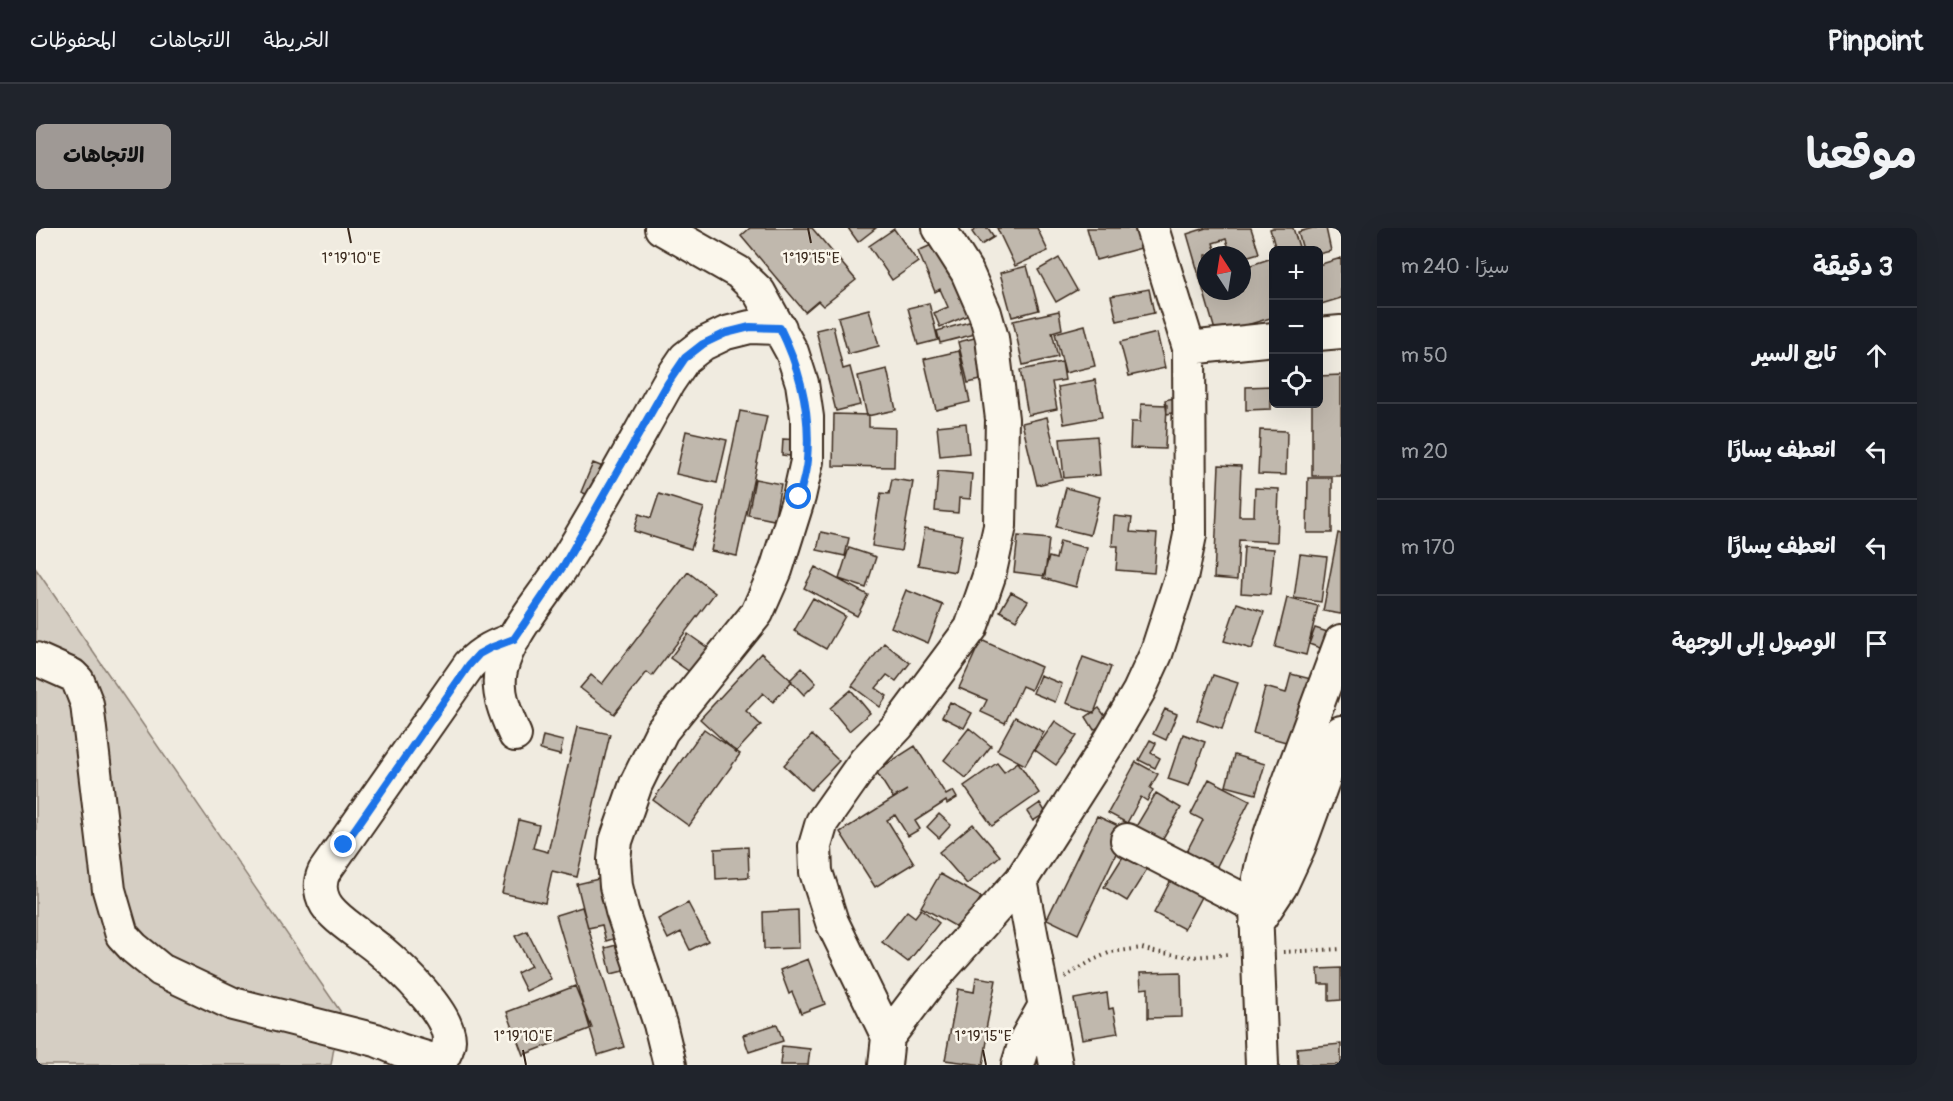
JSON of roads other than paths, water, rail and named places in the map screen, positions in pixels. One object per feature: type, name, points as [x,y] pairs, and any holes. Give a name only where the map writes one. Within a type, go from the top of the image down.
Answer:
[{"type":"street","points":[[661,228],[738,272],[759,292],[792,352],[802,383],[807,417],[807,461],[799,497],[776,570],[756,613],[662,731],[632,794],[616,841],[614,860],[621,911],[660,1024],[670,1065]]},
{"type":"street","points":[[887,1051],[832,922],[816,872],[815,846],[822,822],[865,761],[898,726],[971,628],[988,576],[1000,526],[1002,419],[992,338],[985,313],[967,272],[939,228]]},
{"type":"street","points":[[887,1051],[928,983],[1021,880],[1139,691],[1156,654],[1182,574],[1190,535],[1189,348],[1152,228]]},
{"type":"street","points":[[515,735],[503,705],[501,692],[501,671],[514,639],[564,565],[668,383],[685,358],[703,344],[726,333],[750,327],[780,328]]},
{"type":"street","points":[[1323,334],[1341,332]]},
{"type":"street","points":[[1189,348],[1269,340]]},
{"type":"street","points":[[36,659],[72,675],[78,681],[87,704],[110,890],[122,935],[134,948],[161,970],[233,1004],[376,1040],[439,1064],[449,1039],[438,1011],[431,1001],[382,952],[332,913],[322,895],[320,880],[469,665],[479,654],[514,639]]},
{"type":"street","points":[[1262,1065],[1256,884],[1259,869],[1330,704],[1341,641]]},
{"type":"street","points":[[1256,928],[1281,886],[1299,847],[1341,732]]},
{"type":"street","points":[[1127,840],[1256,928]]},
{"type":"street","points":[[1021,880],[1056,1065]]},
{"type":"street","points":[[1018,1065],[1043,999]]}]
